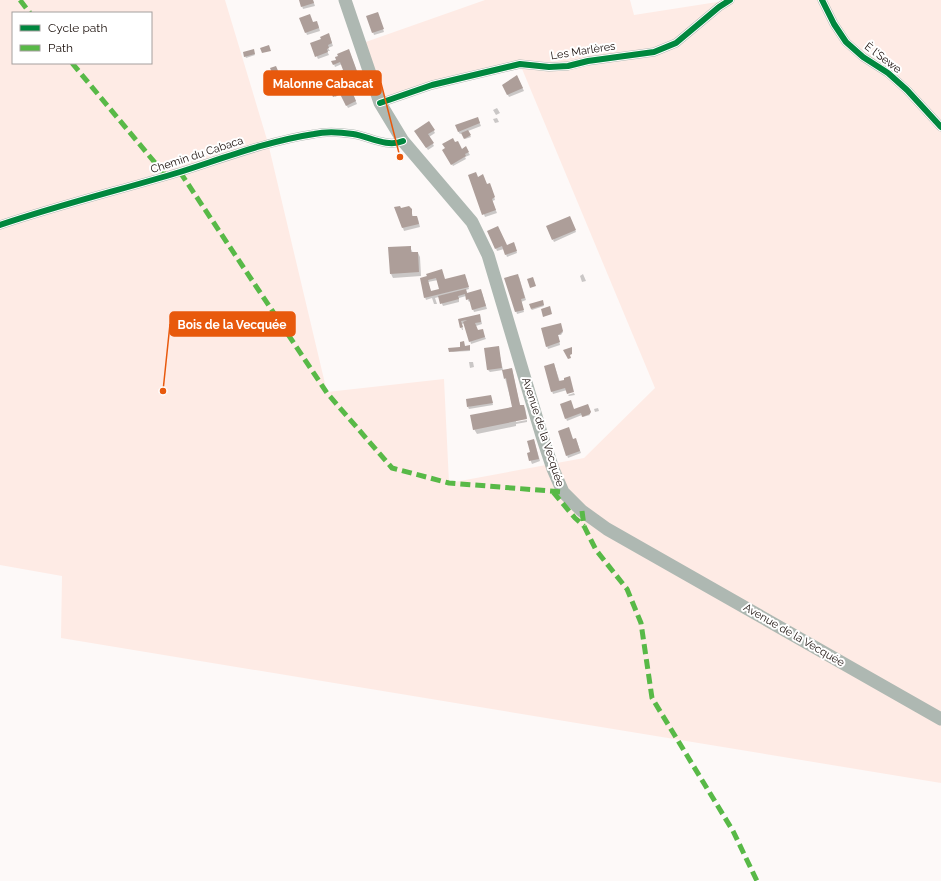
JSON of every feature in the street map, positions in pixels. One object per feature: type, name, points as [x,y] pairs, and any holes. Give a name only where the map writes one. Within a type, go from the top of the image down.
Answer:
[{"type":"main road","name":"Avenue de la Vecquée","points":[[345,0],[380,103],[402,141],[472,222],[488,255],[553,469],[563,492],[582,511],[607,529],[941,719]]},
{"type":"street","name":"Les Marlères","points":[[380,103],[432,85],[520,64],[549,67],[568,66],[588,61],[654,52],[676,43],[719,7],[730,0]]},
{"type":"street","name":"È l'Sewe","points":[[822,0],[834,24],[846,42],[863,57],[888,73],[907,90],[941,127]]},
{"type":"street","name":"Chemin du Cabaca","points":[[0,225],[180,172],[268,143],[314,133],[336,132],[354,134],[390,143],[398,143],[402,141]]},
{"type":"shaded area","points":[[0,0],[225,0],[268,143],[327,392],[444,379],[449,483],[584,458],[655,388],[520,64],[380,103],[360,44],[485,0],[630,0],[634,15],[730,0],[941,0],[941,783],[61,638],[62,576],[0,565]]},
{"type":"building","points":[[299,0],[313,0],[314,3],[301,7]]},
{"type":"building","points":[[378,12],[384,29],[372,33],[366,16]]},
{"type":"building","points":[[310,14],[313,22],[317,21],[319,28],[305,33],[299,18]]},
{"type":"building","points":[[329,33],[332,43],[328,45],[328,52],[315,57],[310,43],[321,39],[320,37]]},
{"type":"building","points":[[269,45],[271,51],[262,53],[260,48]]},
{"type":"building","points":[[254,49],[255,54],[244,57],[243,52]]},
{"type":"building","points":[[349,49],[358,74],[341,80],[338,72],[343,70],[340,62],[333,65],[331,61],[336,60],[335,57],[338,56],[337,54]]},
{"type":"building","points":[[276,66],[279,73],[273,75],[270,68]]},
{"type":"building","points":[[517,75],[523,88],[507,95],[502,85]]},
{"type":"building","points":[[348,82],[356,101],[346,106],[340,94],[333,97],[330,90]]},
{"type":"building","points":[[478,117],[480,123],[458,132],[455,125]]},
{"type":"building","points":[[429,121],[435,130],[428,134],[434,143],[426,148],[414,131]]},
{"type":"building","points":[[468,130],[471,135],[464,139],[461,133]]},
{"type":"building","points":[[453,138],[455,142],[458,141],[462,149],[466,146],[469,152],[465,154],[466,156],[451,165],[442,150],[445,148],[442,144]]},
{"type":"building","points":[[476,172],[478,177],[483,174],[487,184],[490,183],[495,197],[492,199],[496,210],[482,215],[468,175]]},
{"type":"building","points":[[400,206],[401,208],[409,206],[412,209],[412,216],[417,216],[419,224],[402,228],[394,207]]},
{"type":"building","points":[[570,216],[576,230],[552,240],[546,226]]},
{"type":"building","points":[[498,226],[507,245],[514,242],[517,251],[505,255],[502,246],[495,249],[487,231]]},
{"type":"building","points":[[411,246],[411,252],[418,252],[419,272],[390,274],[388,247]]},
{"type":"building","points":[[442,269],[445,279],[465,274],[469,287],[424,298],[420,278],[427,276],[426,274]],"holes":[[[436,278],[439,289],[431,291],[428,280]]]},
{"type":"building","points":[[518,274],[525,298],[521,299],[524,310],[515,312],[504,278]]},
{"type":"building","points":[[533,277],[536,286],[530,288],[527,279]]},
{"type":"building","points":[[466,289],[467,293],[481,289],[486,306],[472,310],[469,299],[466,300],[465,294],[458,296],[459,299],[440,304],[438,296]]},
{"type":"building","points":[[543,300],[544,305],[531,309],[529,304]]},
{"type":"building","points":[[550,306],[552,314],[543,317],[541,309]]},
{"type":"building","points":[[480,314],[481,322],[475,323],[478,330],[483,329],[485,337],[469,342],[463,322],[467,320],[461,321],[463,327],[460,328],[458,319]]},
{"type":"building","points":[[561,323],[563,331],[558,335],[560,342],[546,347],[541,328]]},
{"type":"building","points":[[464,341],[465,346],[470,345],[470,350],[449,352],[448,348],[460,347],[460,342]]},
{"type":"building","points":[[499,346],[502,368],[487,370],[484,348]]},
{"type":"building","points":[[572,347],[572,354],[570,355],[571,358],[568,359],[563,350]]},
{"type":"building","points":[[554,363],[559,381],[570,376],[574,392],[567,394],[565,388],[551,392],[544,366]]},
{"type":"building","points":[[512,368],[520,405],[524,405],[527,419],[473,430],[470,415],[512,407],[506,378],[504,379],[502,370]]},
{"type":"building","points":[[491,395],[493,403],[467,407],[466,399]]},
{"type":"building","points":[[571,400],[574,409],[588,404],[591,412],[590,414],[582,417],[581,413],[565,419],[560,404]]},
{"type":"building","points":[[569,427],[573,439],[576,438],[580,451],[566,456],[558,431]]},
{"type":"building","points":[[534,439],[539,459],[529,461],[527,453],[530,452],[527,441]]},
{"type":"marked path","points":[[20,0],[29,12]]},
{"type":"marked path","points":[[73,64],[166,176]]},
{"type":"marked path","points":[[180,172],[327,393],[392,468],[449,483],[563,492]]},
{"type":"marked path","points":[[553,492],[575,518],[584,526]]},
{"type":"marked path","points":[[582,511],[584,526],[596,550],[627,589],[641,623],[652,698],[733,831],[757,881]]},
{"type":"cycle path","points":[[380,103],[432,85],[520,64],[549,67],[568,66],[588,61],[654,52],[676,43],[719,7],[730,0]]},
{"type":"cycle path","points":[[822,0],[834,24],[846,42],[863,57],[888,73],[907,90],[941,127]]},
{"type":"cycle path","points":[[0,225],[67,204],[180,172],[263,145],[297,137],[333,132],[359,135],[378,141],[391,143],[403,141]]},
{"type":"place","name":"Malonne Cabacat","points":[[400,157]]},
{"type":"place","name":"Bois de la Vecquée","points":[[163,391]]}]
